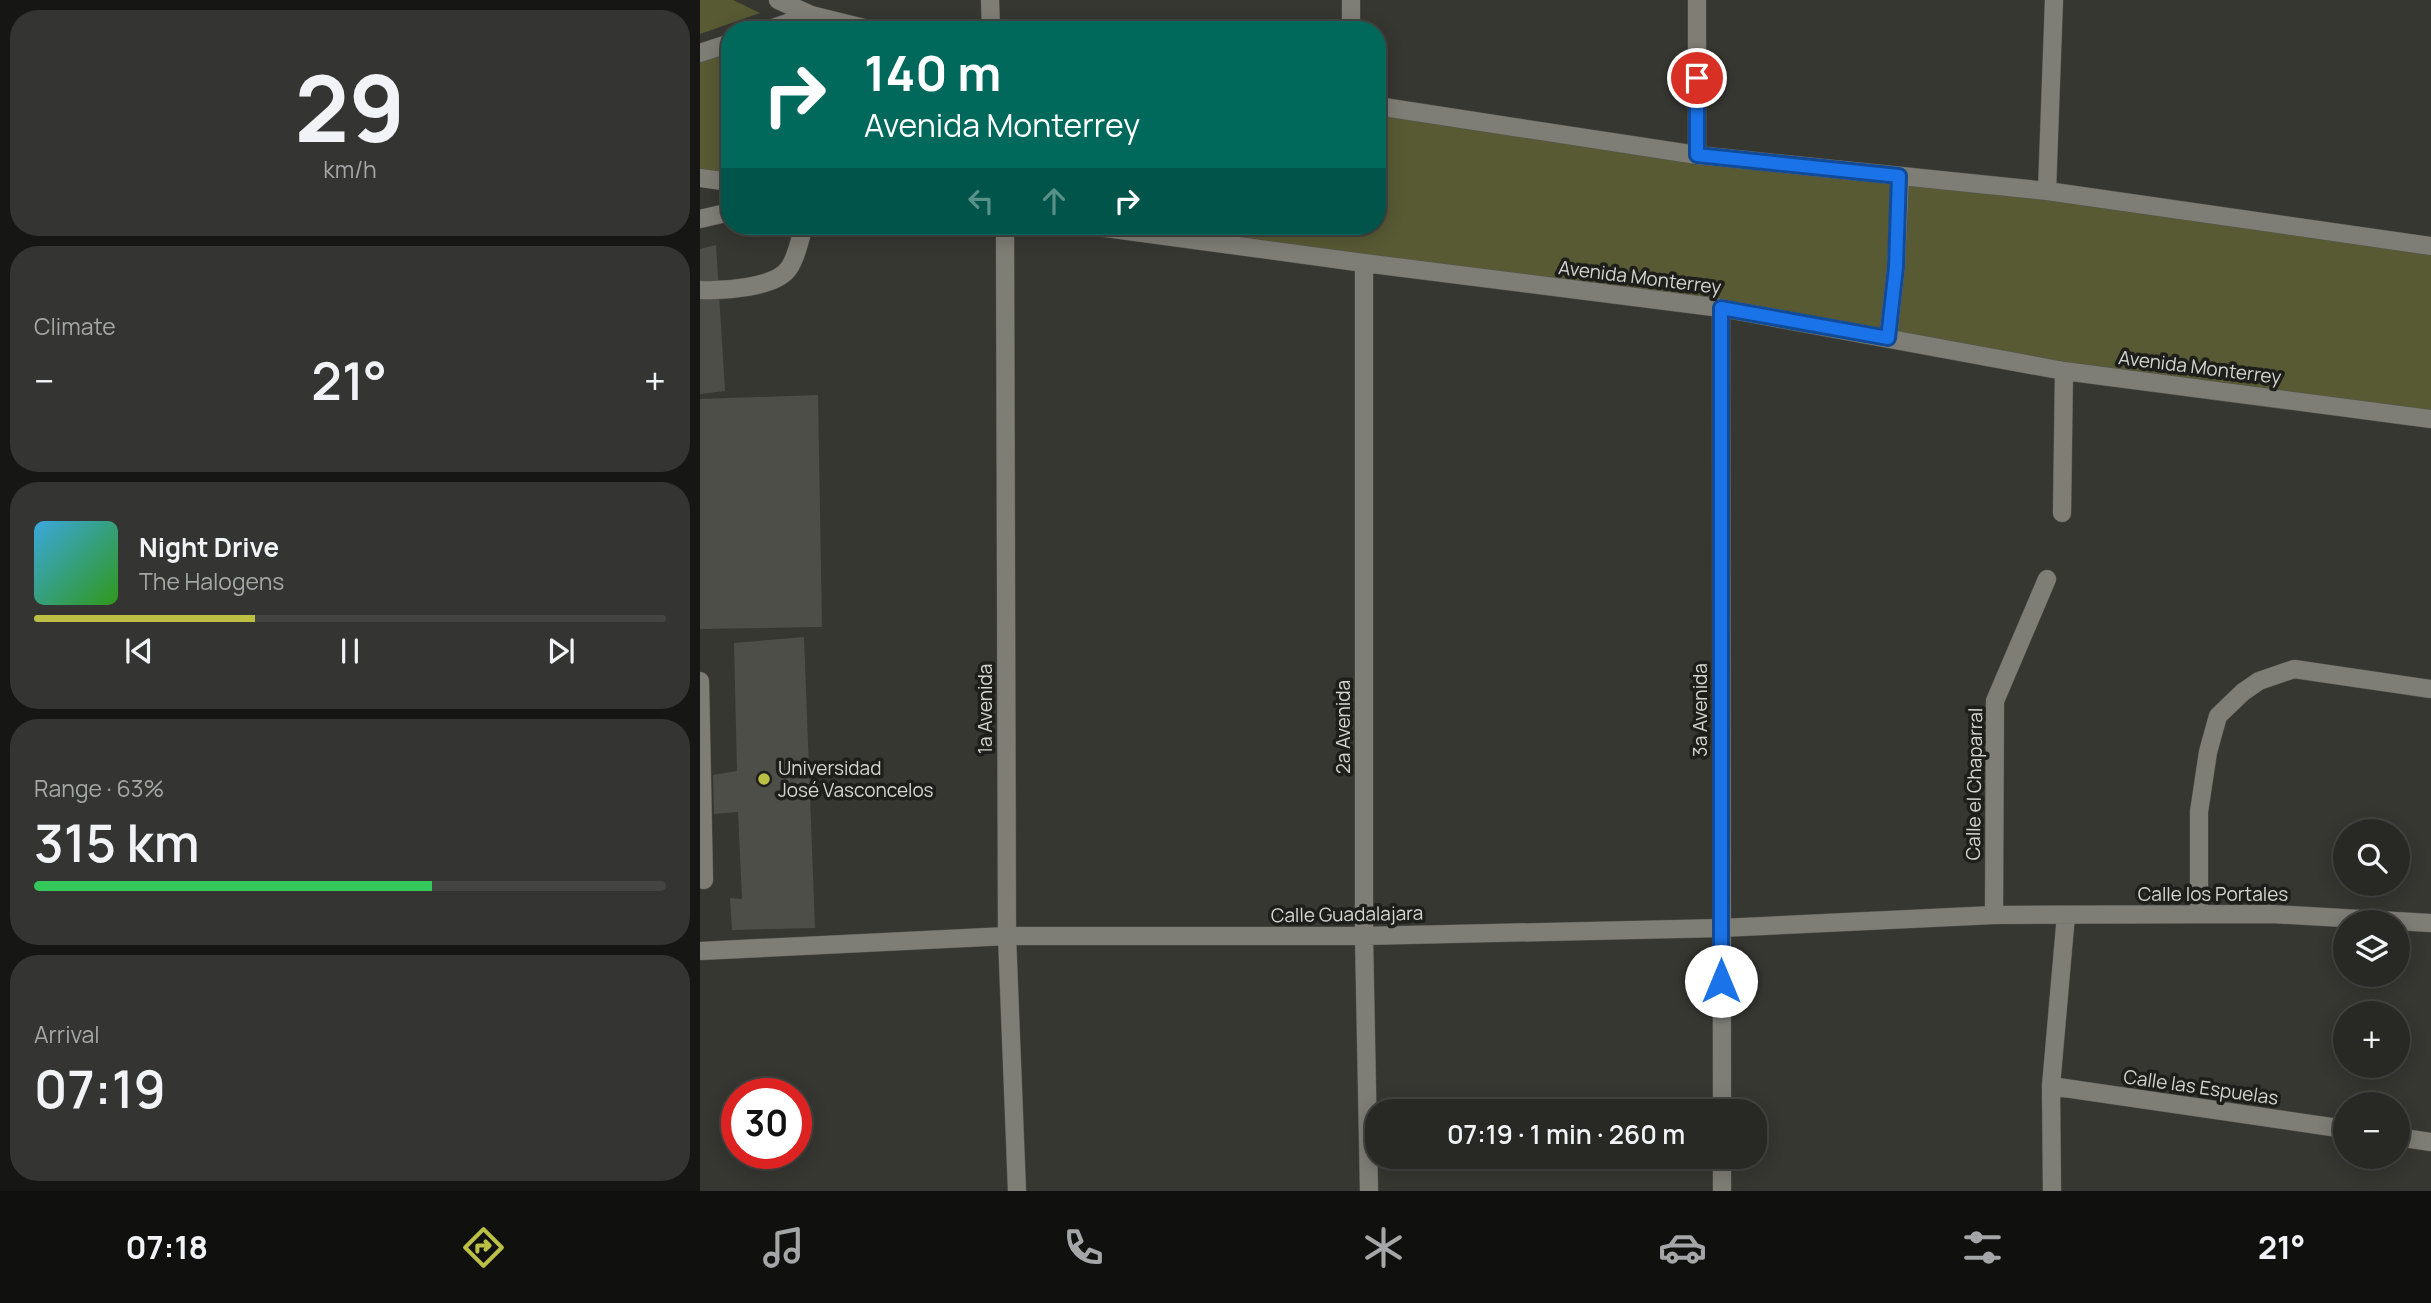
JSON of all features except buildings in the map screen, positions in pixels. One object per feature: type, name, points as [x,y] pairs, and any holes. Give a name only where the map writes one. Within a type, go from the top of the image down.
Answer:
[{"type":"street","points":[[778,0],[811,15],[835,21]]},
{"type":"street","points":[[990,0],[991,21]]},
{"type":"street","points":[[1350,0],[1351,21]]},
{"type":"street","points":[[1697,0],[1697,155]]},
{"type":"street","points":[[2047,191],[2054,0]]},
{"type":"street","points":[[793,21],[811,15]]},
{"type":"street","points":[[700,53],[721,46]]},
{"type":"street","points":[[1386,107],[1697,155],[2047,191],[2431,246]]},
{"type":"street","points":[[1888,338],[1896,267],[1899,176]]},
{"type":"street","points":[[700,178],[721,181]]},
{"type":"street","points":[[700,219],[721,214]]},
{"type":"street","points":[[700,290],[719,290],[774,280],[789,268],[801,235]]},
{"type":"street","name":"1a Avenida","points":[[1006,235],[1007,936],[1017,1191]]},
{"type":"street","name":"Avenida Monterrey","points":[[1157,235],[1721,308],[2064,371],[2431,419]]},
{"type":"street","name":"2a Avenida","points":[[1364,263],[1364,936],[1369,1191]]},
{"type":"street","name":"3a Avenida","points":[[1721,308],[1722,1099]]},
{"type":"street","points":[[2062,513],[2064,371]]},
{"type":"street","name":"Calle el Chaparral","points":[[1994,915],[1995,701],[2047,579]]},
{"type":"street","points":[[2199,913],[2199,812],[2208,752],[2218,716],[2243,692],[2272,675],[2294,669],[2431,689]]},
{"type":"street","points":[[700,681],[704,880]]},
{"type":"street","name":"Calle los Portales","points":[[1994,915],[2272,914],[2431,923]]},
{"type":"street","name":"Calle Guadalajara","points":[[700,951],[1007,936],[1364,936],[1721,928],[1994,915]]},
{"type":"street","points":[[2052,1191],[2050,1086],[2066,915]]},
{"type":"street","name":"Calle las Espuelas","points":[[2050,1086],[2333,1127]]},
{"type":"street","points":[[2410,1139],[2431,1142]]},
{"type":"street","points":[[1722,1169],[1722,1191]]},
{"type":"green space","points":[[700,0],[733,0],[760,13],[737,21],[721,21],[721,27],[700,34]]},
{"type":"green space","points":[[721,52],[721,172],[700,169],[700,59]]},
{"type":"green space","points":[[1386,104],[2431,249],[2431,414],[1150,235],[1386,235]]},
{"type":"place","name":"Universidad José Vasconcelos","points":[[764,779]]},
{"type":"route","points":[[1697,78],[1697,155],[1899,176],[1896,267],[1888,338],[1721,308],[1721,981]]}]
